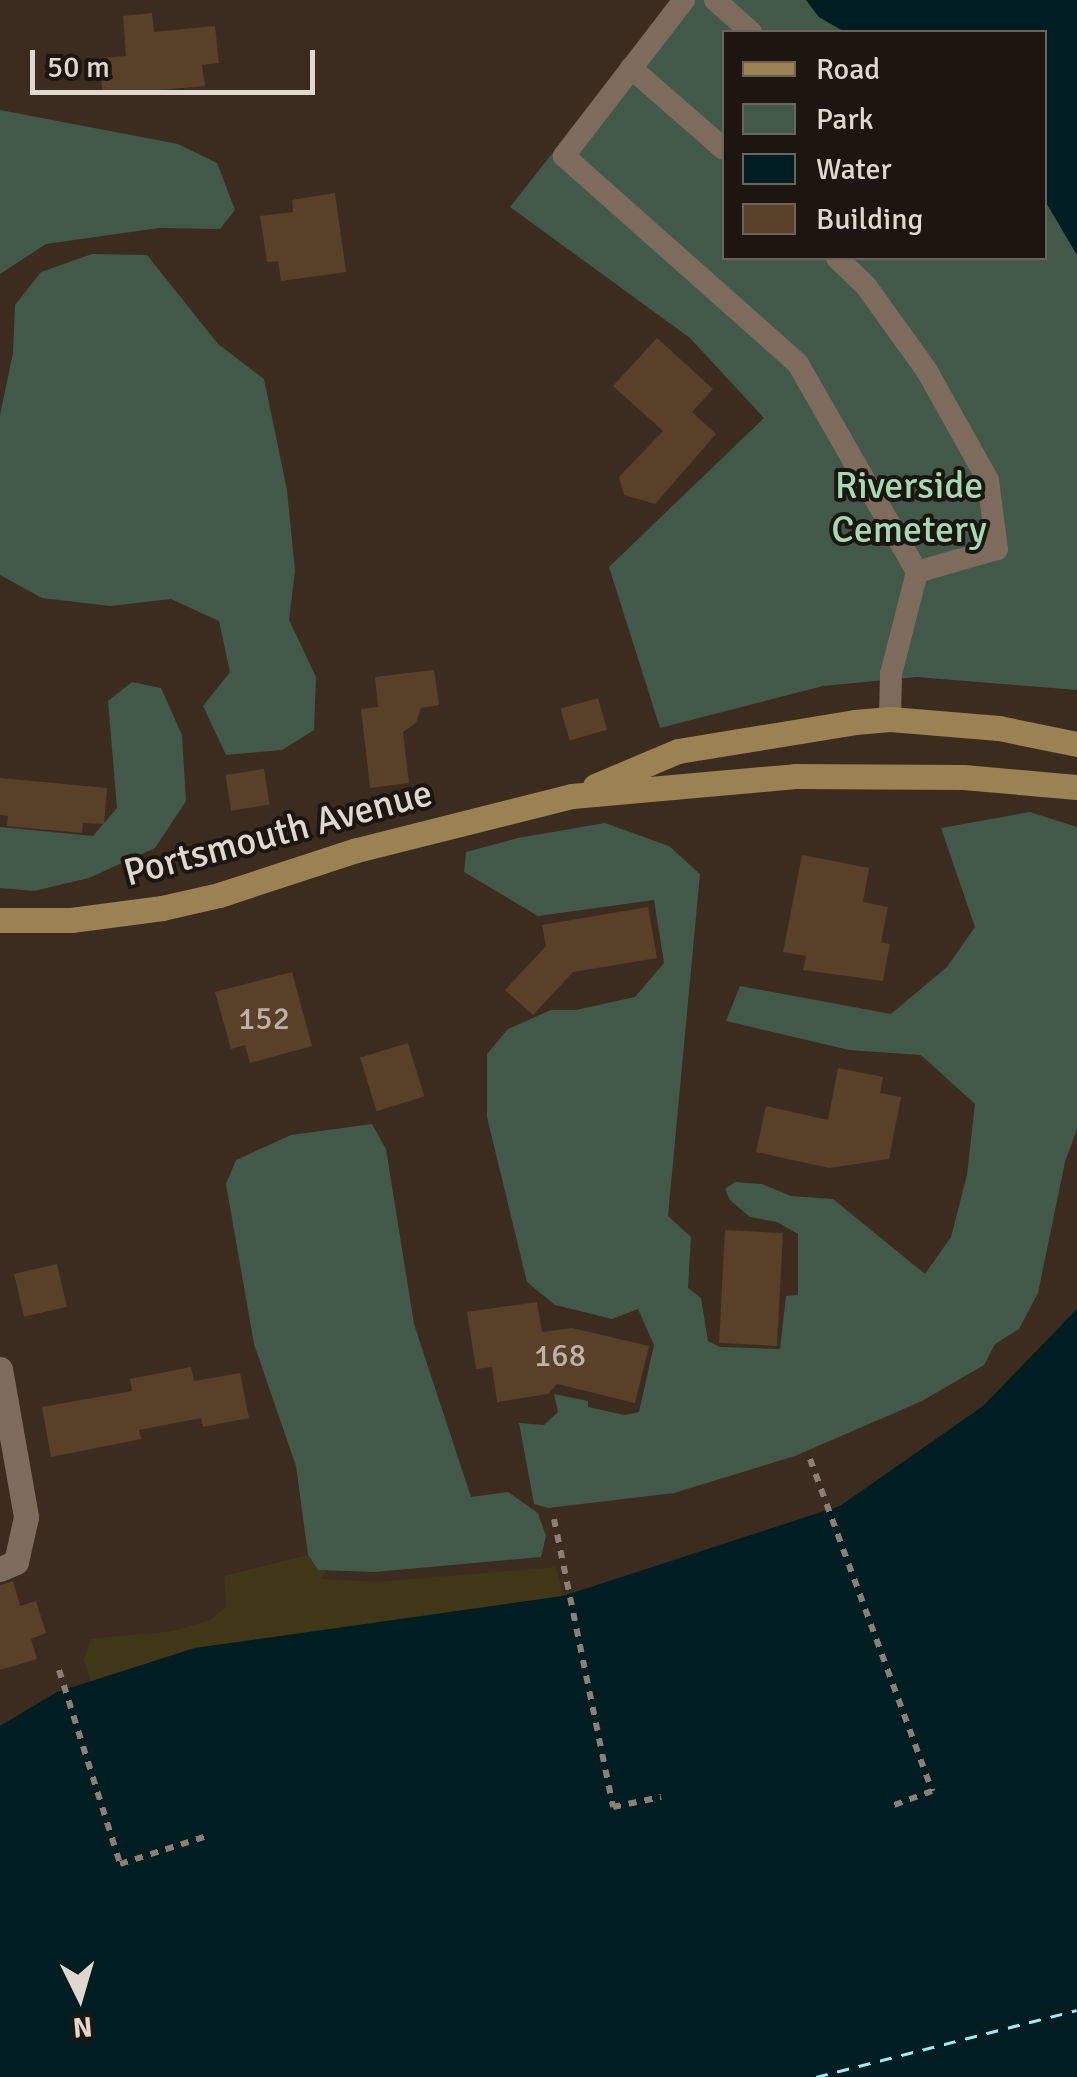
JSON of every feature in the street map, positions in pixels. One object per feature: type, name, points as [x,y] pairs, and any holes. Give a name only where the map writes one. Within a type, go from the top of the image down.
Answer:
[{"type":"main road","name":"Portsmouth Avenue","points":[[0,920],[70,920],[162,908],[219,895],[357,850],[572,796],[678,751],[766,734],[890,719],[999,728],[1077,744]]},
{"type":"main road","name":"Portsmouth Avenue","points":[[572,796],[795,776],[963,777],[1077,787]]},
{"type":"street","points":[[0,1370],[26,1517],[16,1562],[0,1569]]},
{"type":"street","points":[[0,1486],[19,1464]]},
{"type":"lane","points":[[684,0],[564,156],[798,364],[917,572],[892,674],[890,719]]},
{"type":"lane","points":[[715,0],[749,30]]},
{"type":"lane","points":[[631,68],[722,147]]},
{"type":"lane","points":[[839,260],[866,286],[927,371],[988,480],[997,549],[917,572]]},
{"type":"path","points":[[810,1459],[932,1792],[889,1807]]},
{"type":"path","points":[[554,1519],[613,1807],[661,1798]]},
{"type":"path","points":[[58,1670],[120,1864],[207,1836]]},
{"type":"green space","name":"Riverside Cemetery","points":[[673,0],[806,0],[819,17],[842,30],[722,30],[722,260],[1047,260],[1047,203],[1077,255],[1077,690],[917,677],[823,686],[660,728],[609,567],[764,418],[690,338],[510,207]]},
{"type":"green space","points":[[0,110],[178,144],[217,163],[235,210],[220,229],[159,228],[46,244],[0,274]]},
{"type":"green space","points":[[92,254],[147,255],[218,344],[264,379],[287,490],[295,571],[289,620],[316,677],[314,730],[282,750],[226,755],[203,706],[230,672],[219,621],[171,599],[110,606],[42,598],[0,575],[0,415],[13,353],[15,305],[41,272]]},
{"type":"green space","points":[[132,682],[161,688],[182,735],[186,801],[155,848],[89,878],[34,891],[0,888],[0,827],[93,836],[117,808],[108,701]]},
{"type":"green space","points":[[1030,812],[1077,827],[1077,1129],[1065,1162],[1038,1293],[1019,1329],[995,1344],[984,1365],[922,1401],[795,1456],[674,1493],[548,1508],[534,1504],[519,1423],[544,1425],[558,1412],[554,1394],[625,1415],[639,1412],[654,1345],[638,1309],[612,1319],[555,1305],[527,1282],[487,1117],[487,1054],[508,1029],[551,1010],[576,1010],[635,997],[664,963],[654,900],[538,916],[464,872],[466,852],[518,838],[605,823],[669,846],[700,874],[668,1216],[691,1237],[688,1288],[701,1298],[708,1341],[720,1347],[780,1349],[786,1296],[798,1295],[798,1234],[777,1222],[750,1217],[730,1200],[725,1189],[735,1182],[762,1184],[791,1196],[833,1199],[925,1274],[951,1237],[967,1175],[975,1104],[921,1055],[849,1050],[726,1021],[740,986],[891,1014],[947,967],[975,927],[941,828]]},
{"type":"green space","points":[[372,1124],[386,1149],[414,1324],[471,1497],[508,1492],[538,1513],[546,1536],[541,1557],[374,1572],[318,1570],[308,1555],[296,1466],[254,1344],[226,1184],[236,1160],[291,1135]]},
{"type":"sand","points":[[308,1555],[318,1570],[327,1570],[321,1579],[377,1582],[556,1567],[563,1596],[195,1648],[91,1682],[84,1660],[91,1639],[173,1631],[210,1620],[226,1607],[224,1576]]},
{"type":"water","points":[[806,0],[1077,0],[1077,255],[1047,204],[1047,30],[842,30],[819,17]]},
{"type":"water","points":[[1077,1309],[1077,2077],[0,2077],[0,1726],[57,1692],[195,1648],[563,1596],[840,1506],[983,1406]]},
{"type":"building","points":[[152,13],[154,32],[215,26],[219,63],[202,65],[205,86],[103,95],[99,58],[126,56],[123,16]]},
{"type":"building","points":[[335,193],[346,272],[281,281],[278,261],[267,262],[260,216],[293,212],[292,200]]},
{"type":"building","points":[[657,338],[713,389],[692,412],[716,434],[655,504],[624,495],[619,477],[663,431],[613,386]]},
{"type":"building","points":[[434,670],[439,705],[421,708],[416,723],[403,732],[409,783],[370,788],[361,709],[378,707],[375,677]]},
{"type":"building","points":[[598,698],[607,730],[570,740],[561,709]]},
{"type":"building","points":[[264,769],[270,805],[231,811],[225,775]]},
{"type":"building","points":[[0,778],[107,788],[104,824],[83,823],[82,833],[7,826],[8,816],[0,815]]},
{"type":"building","points":[[802,855],[869,868],[863,902],[888,907],[881,942],[890,944],[883,981],[803,970],[806,956],[783,952]]},
{"type":"building","points":[[648,907],[657,958],[573,972],[533,1015],[505,990],[546,946],[542,925]]},
{"type":"building","points":[[292,972],[312,1046],[250,1063],[245,1045],[231,1049],[215,992]]},
{"type":"building","points":[[408,1043],[424,1097],[377,1111],[360,1058]]},
{"type":"building","points":[[838,1068],[883,1077],[880,1093],[901,1097],[889,1159],[829,1168],[756,1152],[766,1106],[828,1120]]},
{"type":"building","points":[[725,1230],[783,1233],[777,1346],[719,1343]]},
{"type":"building","points":[[57,1264],[67,1307],[24,1317],[14,1274]]},
{"type":"building","points":[[537,1302],[542,1332],[572,1328],[649,1346],[635,1403],[557,1384],[548,1394],[497,1402],[492,1367],[476,1369],[467,1312]]},
{"type":"building","points":[[191,1367],[194,1381],[240,1373],[249,1418],[203,1427],[201,1418],[139,1430],[141,1439],[51,1457],[42,1407],[132,1391],[130,1379]]},
{"type":"building","points":[[13,1581],[20,1606],[36,1601],[46,1633],[31,1639],[37,1659],[0,1670],[0,1585]]},
{"type":"ferry route","points":[[816,2077],[1077,2010]]}]
